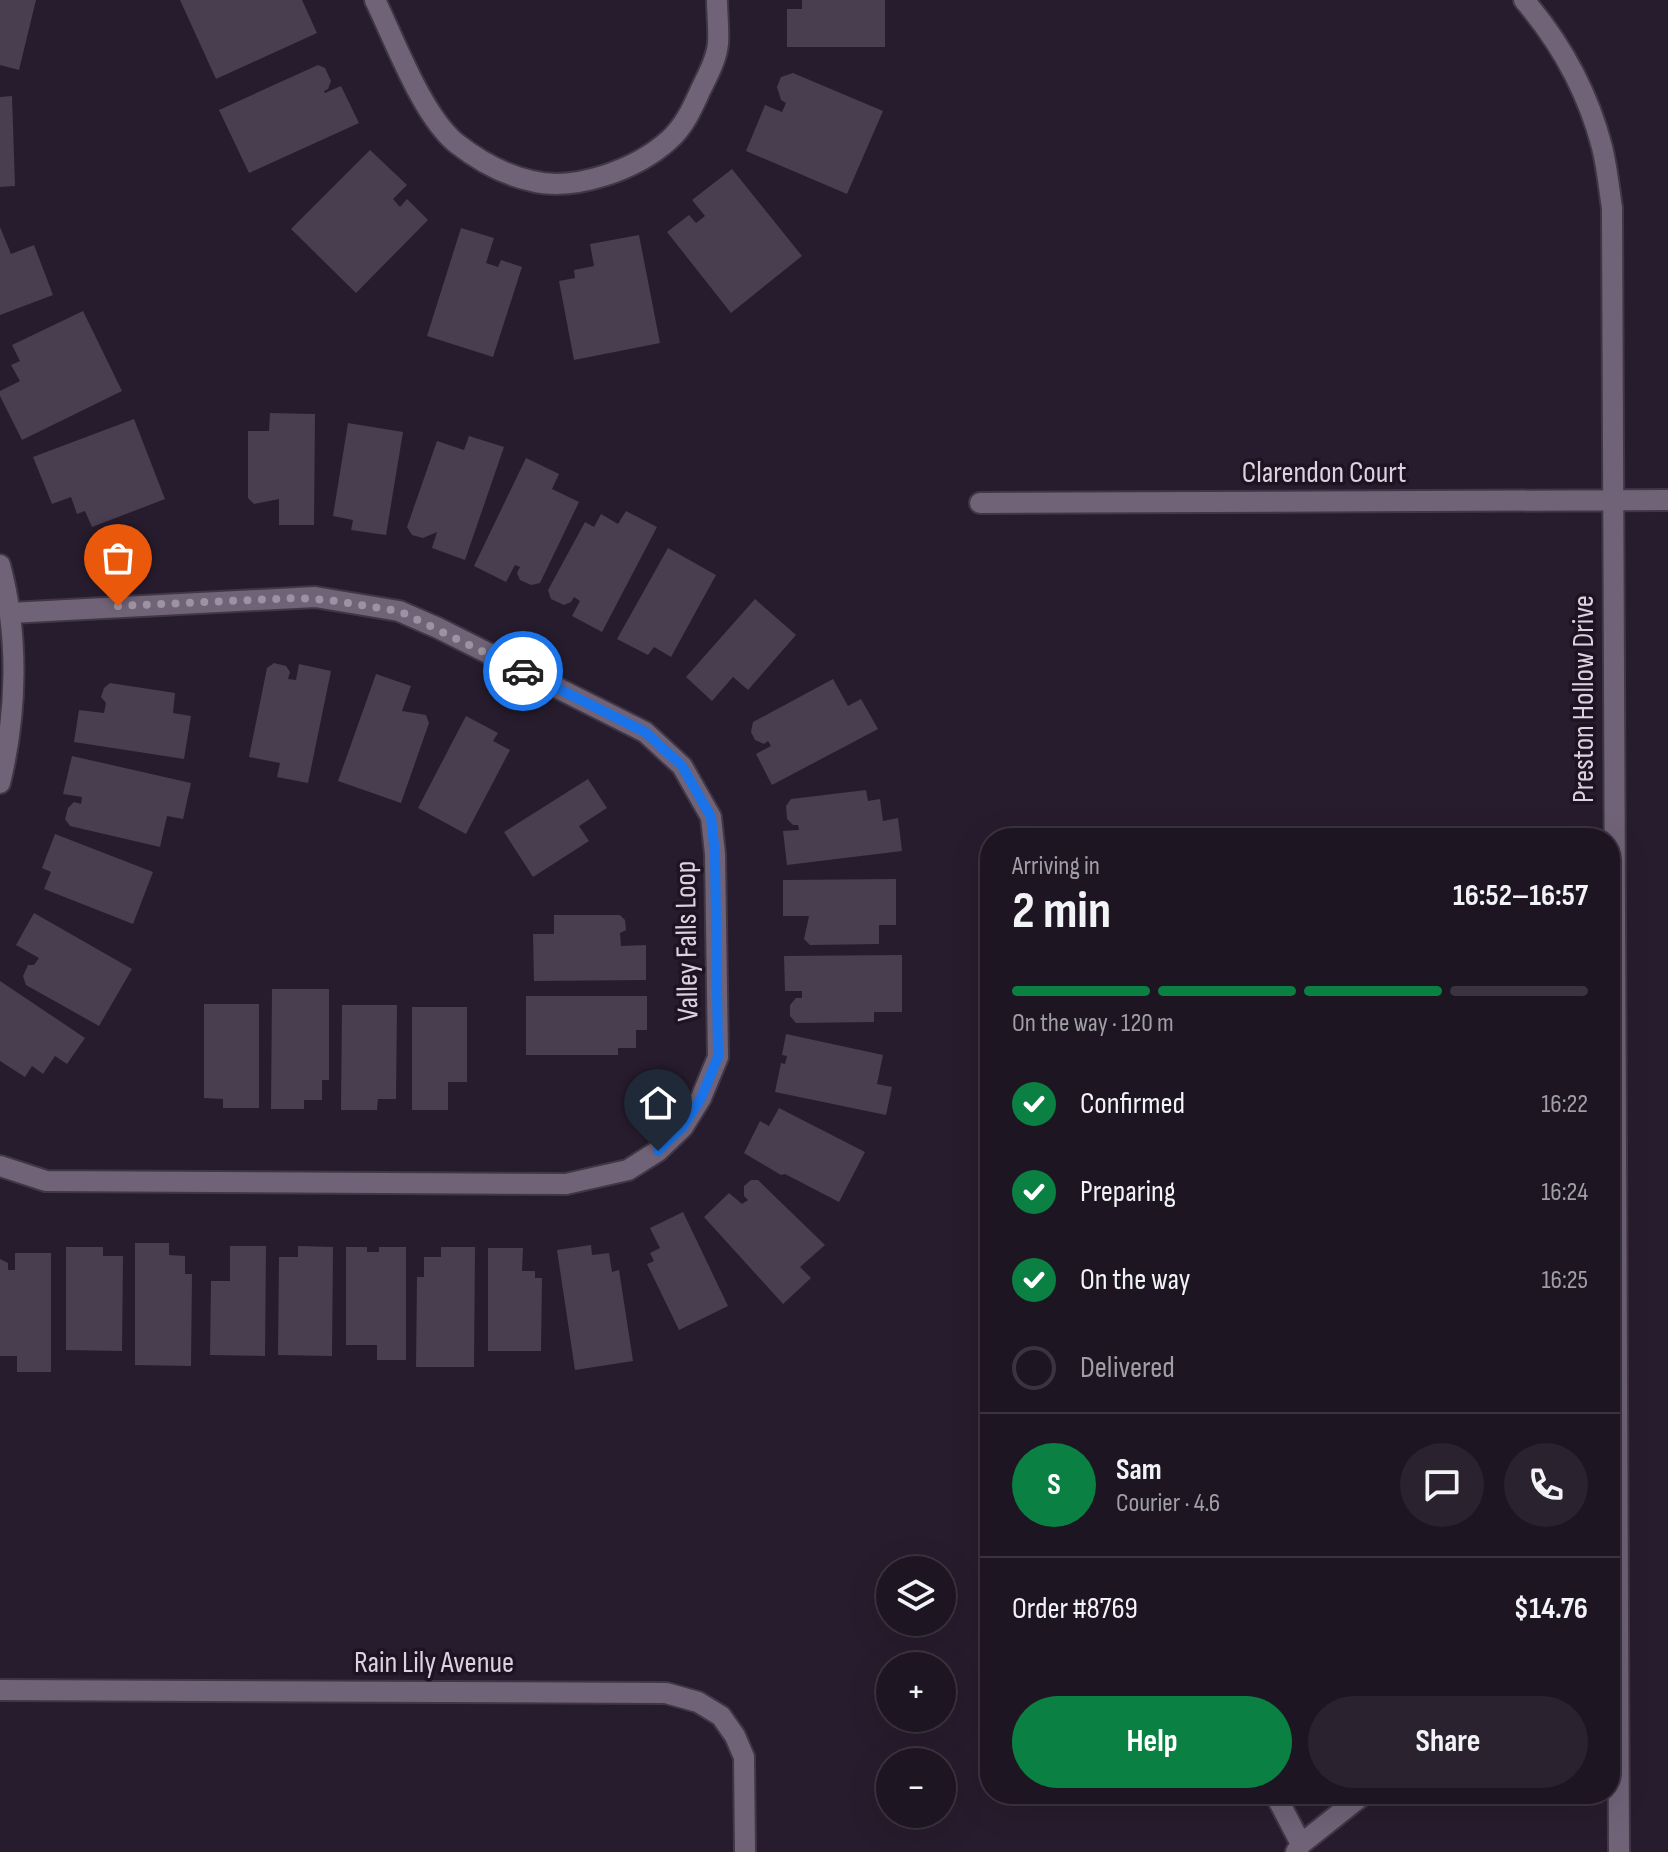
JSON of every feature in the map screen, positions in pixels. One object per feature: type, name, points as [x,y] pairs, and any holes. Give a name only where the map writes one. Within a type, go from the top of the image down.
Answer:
[{"type":"street","points":[[375,0],[429,111],[453,141],[482,162],[535,182],[578,182],[612,173],[642,160],[669,140],[689,114],[718,44],[717,0]]},
{"type":"street","name":"Preston Hollow Drive","points":[[1524,0],[1565,57],[1584,95],[1602,148],[1612,208],[1612,828]]},
{"type":"street","name":"Clarendon Court","points":[[980,503],[1668,500]]},
{"type":"street","points":[[0,565],[13,624],[8,751],[0,783]]},
{"type":"street","name":"Valley Falls Loop","points":[[0,1166],[46,1181],[566,1184],[628,1170],[658,1151],[683,1127],[701,1098],[718,1057],[715,854],[711,817],[682,766],[645,732],[399,611],[315,597],[10,613]]},
{"type":"street","name":"Rain Lily Avenue","points":[[0,1690],[666,1693],[698,1702],[721,1716],[735,1736],[744,1757],[745,1852]]},
{"type":"street","points":[[1279,1804],[1299,1848],[1352,1804]]},
{"type":"street","name":"Preston Hollow Drive","points":[[1616,1804],[1619,1852]]},
{"type":"building","points":[[0,0],[36,0],[19,70],[0,65]]},
{"type":"building","points":[[180,0],[302,0],[317,33],[216,79]]},
{"type":"building","points":[[802,0],[885,0],[885,47],[787,47],[787,9],[802,9]]},
{"type":"building","points":[[318,65],[325,68],[331,81],[325,93],[341,86],[359,123],[249,173],[219,110]]},
{"type":"building","points":[[793,73],[883,111],[847,194],[746,151],[765,105],[782,112],[786,103],[781,100],[777,87],[781,77]]},
{"type":"building","points":[[12,96],[15,186],[0,187],[0,97]]},
{"type":"building","points":[[370,150],[407,185],[393,199],[400,207],[407,199],[428,220],[356,293],[291,229]]},
{"type":"building","points":[[732,169],[802,256],[731,313],[667,232],[689,215],[696,223],[705,216],[692,200]]},
{"type":"building","points":[[0,227],[11,254],[34,245],[53,295],[0,315]]},
{"type":"building","points":[[461,228],[494,238],[486,263],[498,267],[501,260],[522,267],[493,357],[427,336]]},
{"type":"building","points":[[639,235],[660,343],[574,360],[559,281],[575,278],[574,270],[594,266],[590,244]]},
{"type":"building","points":[[83,311],[122,391],[22,440],[0,396],[0,391],[20,381],[11,365],[20,361],[12,345]]},
{"type":"building","points":[[270,413],[315,414],[314,525],[279,525],[279,499],[254,504],[248,498],[248,431],[269,431]]},
{"type":"building","points":[[134,419],[165,499],[92,527],[85,511],[77,514],[71,497],[52,504],[33,457]]},
{"type":"building","points":[[348,423],[403,432],[386,535],[351,530],[353,520],[333,516]]},
{"type":"building","points":[[469,436],[504,447],[465,560],[432,548],[437,532],[423,538],[412,535],[407,527],[437,441],[464,450]]},
{"type":"building","points":[[526,458],[559,474],[552,489],[579,502],[540,583],[531,585],[520,580],[517,573],[520,567],[515,565],[506,582],[474,566]]},
{"type":"building","points":[[626,511],[657,527],[602,632],[572,616],[580,601],[574,597],[564,605],[551,599],[548,590],[585,522],[594,527],[601,514],[618,524]]},
{"type":"building","points":[[668,548],[716,575],[671,657],[654,647],[648,655],[617,639]]},
{"type":"building","points":[[755,599],[796,635],[748,690],[733,677],[712,701],[686,677]]},
{"type":"building","points":[[274,663],[286,666],[290,672],[288,679],[296,680],[299,664],[331,671],[308,783],[277,777],[280,763],[249,757],[267,668]]},
{"type":"building","points":[[376,674],[411,686],[402,711],[426,715],[429,723],[401,803],[338,781]]},
{"type":"building","points":[[833,679],[848,706],[861,699],[878,729],[772,785],[756,754],[771,746],[768,741],[764,744],[755,740],[751,732],[753,722]]},
{"type":"building","points":[[110,683],[175,693],[173,713],[191,716],[184,759],[74,742],[79,710],[104,713],[106,703],[101,697]]},
{"type":"building","points":[[466,716],[498,733],[493,741],[510,750],[466,834],[418,808]]},
{"type":"building","points":[[72,756],[191,783],[183,819],[167,816],[160,847],[70,826],[65,819],[68,808],[74,802],[81,804],[82,797],[63,794]]},
{"type":"building","points":[[588,779],[607,808],[579,826],[589,841],[533,877],[504,832]]},
{"type":"building","points":[[866,790],[868,801],[880,799],[883,821],[898,818],[902,851],[787,865],[783,831],[799,830],[798,825],[787,819],[786,806],[791,799]]},
{"type":"building","points":[[55,834],[153,872],[133,924],[44,889],[51,872],[42,868]]},
{"type":"building","points":[[896,879],[896,925],[879,925],[879,944],[810,945],[804,939],[809,916],[783,916],[783,880]]},
{"type":"building","points":[[34,913],[132,969],[99,1026],[26,985],[23,976],[28,965],[34,965],[39,958],[16,945]]},
{"type":"building","points":[[554,915],[620,915],[625,920],[626,930],[620,933],[621,946],[646,945],[646,980],[534,981],[533,934],[554,934]]},
{"type":"building","points":[[902,955],[902,1012],[874,1012],[874,1022],[796,1023],[790,1016],[790,1005],[796,998],[802,998],[802,991],[785,991],[784,956]]},
{"type":"building","points":[[0,981],[85,1038],[67,1064],[55,1056],[43,1074],[32,1066],[25,1077],[0,1061]]},
{"type":"building","points":[[272,989],[329,989],[329,1080],[322,1080],[322,1100],[304,1100],[304,1109],[271,1109]]},
{"type":"building","points":[[526,996],[647,996],[647,1030],[636,1030],[636,1048],[618,1048],[618,1055],[526,1055]]},
{"type":"building","points":[[204,1004],[259,1004],[259,1108],[223,1108],[223,1099],[204,1098]]},
{"type":"building","points":[[342,1005],[397,1005],[396,1099],[378,1099],[377,1110],[341,1110]]},
{"type":"building","points":[[412,1007],[467,1007],[467,1082],[448,1082],[448,1110],[412,1110]]},
{"type":"building","points":[[786,1034],[883,1055],[877,1084],[892,1087],[886,1115],[775,1092],[781,1063],[785,1064],[787,1056],[782,1055]]},
{"type":"building","points":[[779,1108],[865,1152],[839,1202],[785,1174],[781,1175],[744,1153],[760,1121],[769,1126]]},
{"type":"building","points":[[751,1180],[758,1180],[825,1245],[800,1267],[811,1278],[783,1304],[704,1217],[729,1193],[742,1204],[748,1200],[744,1196],[744,1186]]},
{"type":"building","points":[[683,1212],[728,1306],[679,1330],[647,1264],[654,1261],[650,1253],[660,1248],[650,1228]]},
{"type":"building","points":[[135,1243],[169,1243],[169,1255],[185,1256],[185,1274],[192,1274],[191,1366],[135,1365]]},
{"type":"building","points":[[591,1245],[592,1255],[609,1253],[612,1272],[619,1270],[633,1361],[575,1370],[557,1250]]},
{"type":"building","points":[[230,1246],[266,1246],[265,1356],[210,1355],[211,1281],[230,1281]]},
{"type":"building","points":[[298,1246],[333,1247],[332,1356],[278,1355],[279,1257],[298,1257]]},
{"type":"building","points":[[66,1247],[103,1247],[103,1256],[123,1256],[122,1351],[66,1350]]},
{"type":"building","points":[[346,1247],[367,1247],[367,1252],[379,1252],[379,1247],[406,1247],[406,1360],[377,1360],[377,1345],[346,1345]]},
{"type":"building","points":[[441,1247],[475,1247],[474,1367],[416,1367],[417,1277],[424,1277],[424,1257],[441,1257]]},
{"type":"building","points":[[488,1248],[523,1248],[522,1271],[535,1271],[535,1278],[542,1278],[541,1351],[488,1351]]},
{"type":"building","points":[[15,1253],[51,1253],[51,1372],[17,1372],[17,1356],[0,1356],[0,1259],[8,1263],[8,1270],[15,1270]]},
{"type":"way so far","points":[[118,606],[315,597],[399,611],[523,671]]},
{"type":"route","points":[[523,671],[645,732],[682,766],[711,817],[715,854],[718,1057],[701,1098],[683,1127],[658,1151]]}]
